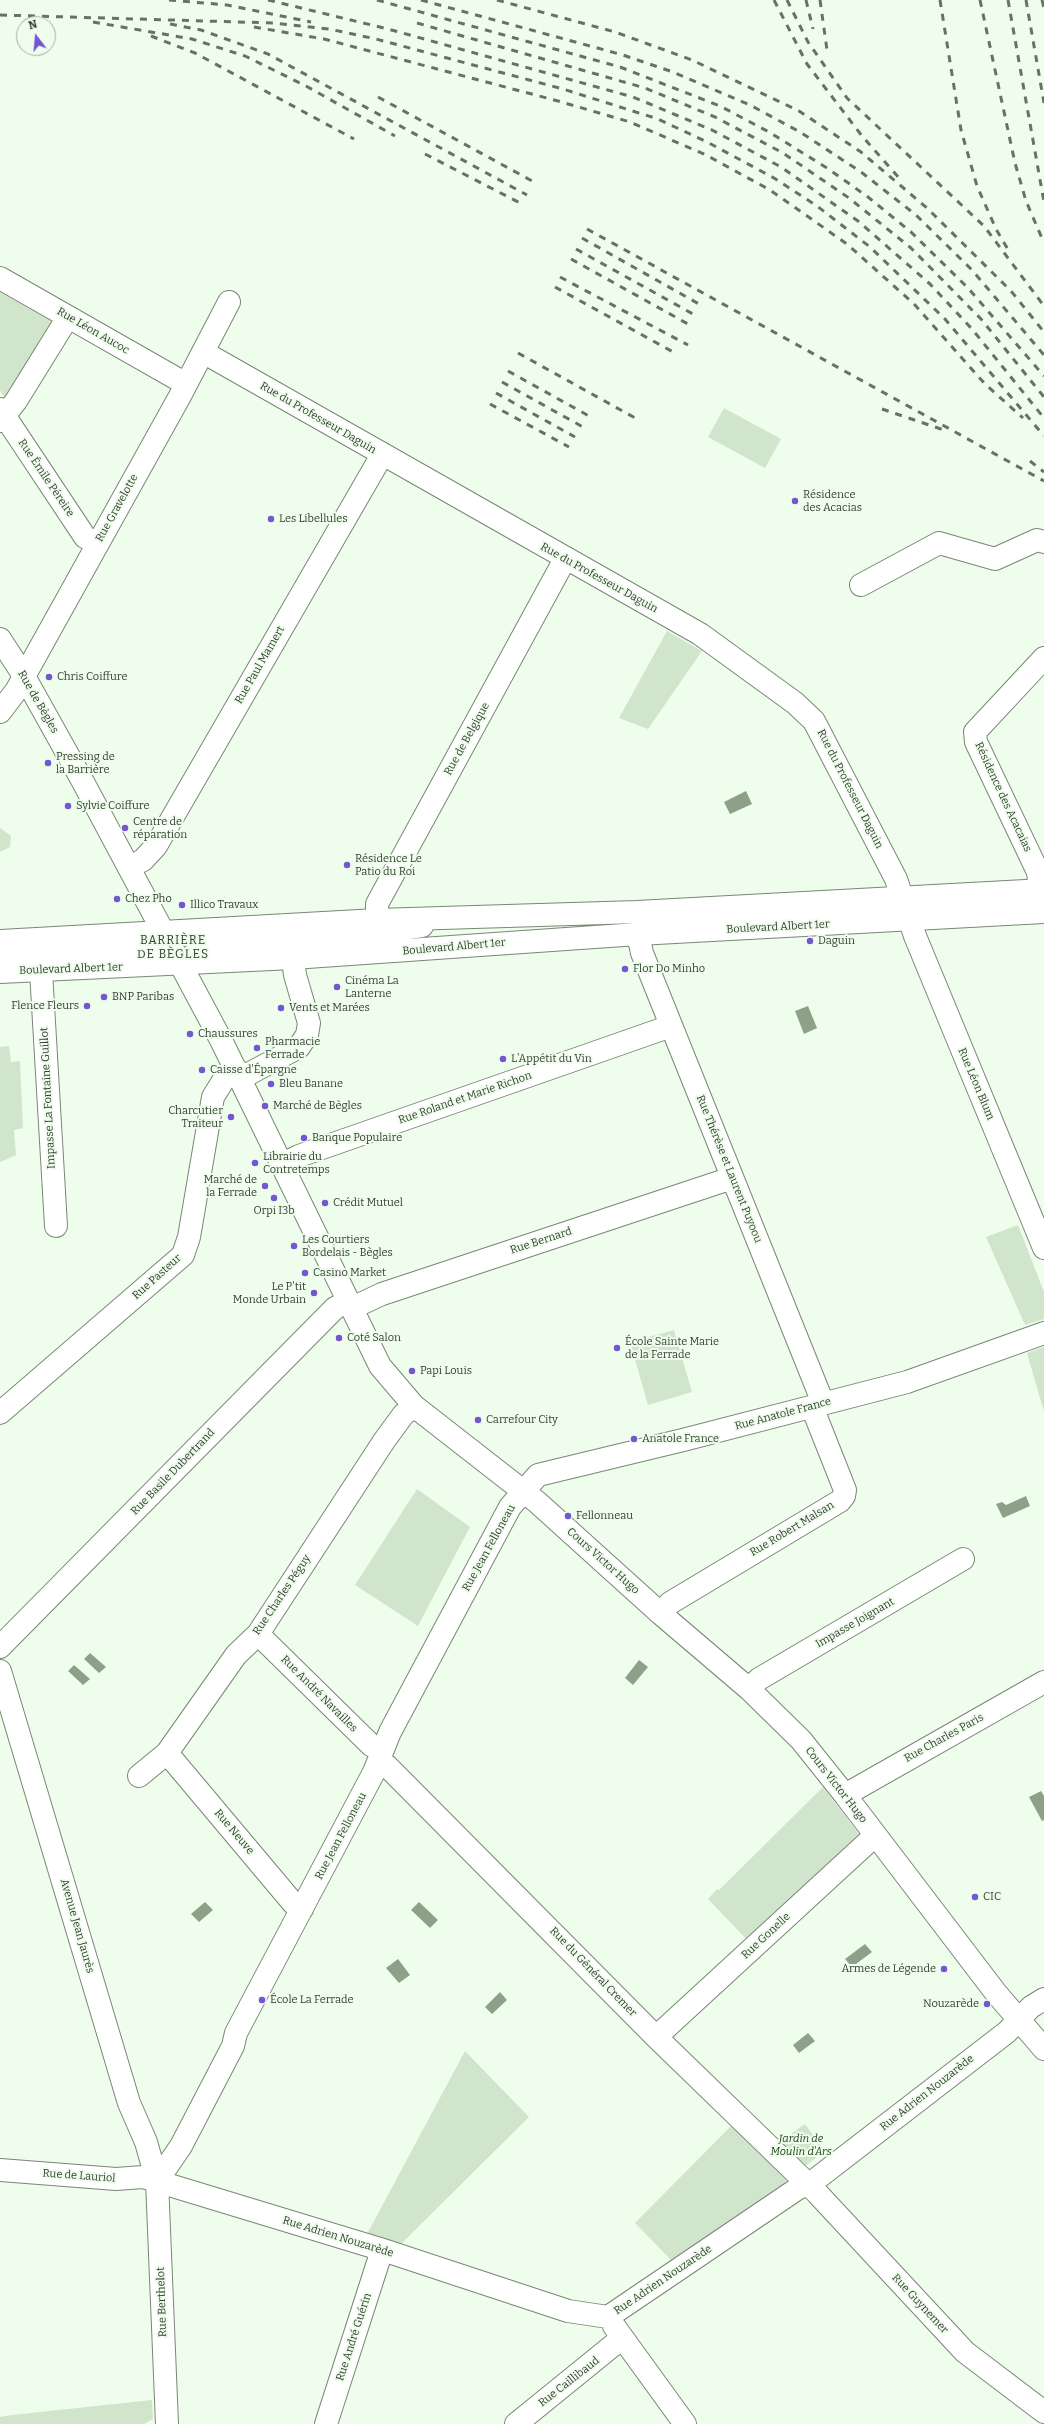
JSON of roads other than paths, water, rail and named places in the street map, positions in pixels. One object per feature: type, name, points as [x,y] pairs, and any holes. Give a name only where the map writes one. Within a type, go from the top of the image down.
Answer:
[{"type":"street","name":"Rue Léon Aucoc","points":[[0,278],[186,384]]},
{"type":"street","name":"Rue Gravelotte","points":[[0,712],[16,691],[186,384],[229,302]]},
{"type":"street","points":[[2,415],[68,317]]},
{"type":"street","name":"Rue du Professeur Daguin","points":[[203,352],[565,559],[700,634],[795,703],[814,721],[896,879],[902,898]]},
{"type":"street","name":"Rue Émile Péreire","points":[[2,415],[85,537],[97,544]]},
{"type":"street","name":"Rue Paul Mamert","points":[[130,867],[143,860],[156,846],[382,455]]},
{"type":"street","points":[[861,584],[939,543],[995,559],[1037,540],[1044,542]]},
{"type":"street","name":"Rue de Belgique","points":[[378,920],[377,904],[565,559]]},
{"type":"street","name":"Rue de Bègles","points":[[0,639],[24,676],[130,867],[221,1040]]},
{"type":"street","name":"Résidence des Acacaias","points":[[1042,890],[1038,872],[976,742],[975,732],[1044,658]]},
{"type":"street","name":"Boulevard Albert 1er","points":[[0,940],[378,920],[479,918],[1042,890]]},
{"type":"street","points":[[909,919],[923,901],[934,896]]},
{"type":"street","points":[[902,898],[909,919]]},
{"type":"street","name":"Boulevard Albert 1er","points":[[0,972],[293,958],[638,934],[1044,912]]},
{"type":"street","points":[[182,964],[196,953],[224,944],[360,935],[479,918]]},
{"type":"street","name":"Rue Léon Blum","points":[[909,919],[1044,1248]]},
{"type":"street","points":[[0,960],[149,947],[160,939],[164,931]]},
{"type":"street","name":"Rue Thérèse et Laurent Puyoou","points":[[638,934],[642,953],[732,1178],[818,1405]]},
{"type":"street","name":"Rue Pasteur","points":[[0,1413],[183,1255],[190,1237],[213,1097],[221,1082],[226,1076],[239,1074],[299,1047],[307,1035],[310,1023],[295,975],[293,958]]},
{"type":"street","name":"Impasse La Fontaine Guillot","points":[[41,971],[56,1226]]},
{"type":"street","name":"Rue Roland et Marie Richon","points":[[282,1164],[299,1156],[671,1026]]},
{"type":"street","name":"Cours Victor Hugo","points":[[221,1040],[239,1074],[380,1366],[414,1406],[524,1490],[661,1614],[749,1689],[801,1740],[845,1795],[996,1993],[1044,2049]]},
{"type":"street","name":"Rue Bernard","points":[[350,1304],[732,1178]]},
{"type":"street","name":"Rue Basile Dubertrand","points":[[0,1647],[335,1308],[350,1304]]},
{"type":"street","name":"Rue Anatole France","points":[[524,1490],[538,1475],[907,1382],[1044,1333]]},
{"type":"street","name":"Rue Robert Malsan","points":[[661,1614],[670,1603],[840,1501],[844,1496],[845,1490],[816,1417],[818,1405]]},
{"type":"street","name":"Rue Charles Péguy","points":[[139,1776],[167,1753],[236,1656],[258,1634],[384,1442],[403,1415],[414,1406]]},
{"type":"street","name":"Rue Jean Felloneau","points":[[157,2181],[180,2146],[233,2046],[236,2033],[380,1757],[390,1732],[510,1506],[524,1490]]},
{"type":"street","name":"Impasse Joignant","points":[[749,1689],[759,1679],[963,1559]]},
{"type":"street","name":"Rue André Navailles","points":[[258,1634],[371,1745],[380,1757]]},
{"type":"street","name":"Avenue Jean Jaurès","points":[[0,1671],[126,2091],[146,2142],[157,2181]]},
{"type":"street","name":"Rue Charles Paris","points":[[845,1795],[1044,1682]]},
{"type":"street","name":"Rue Neuve","points":[[167,1753],[292,1903],[302,1909]]},
{"type":"street","name":"Rue du Général Cremer","points":[[380,1757],[393,1772],[656,2037],[807,2184]]},
{"type":"street","name":"Rue Gonelle","points":[[656,2037],[876,1836]]},
{"type":"street","name":"Rue Adrien Nouzarède","points":[[157,2181],[382,2250],[568,2311],[608,2317],[807,2184],[1020,2021],[1031,2007],[1044,1999]]},
{"type":"street","name":"Rue de Lauriol","points":[[0,2170],[116,2179],[143,2177],[157,2181]]},
{"type":"street","name":"Rue Berthelot","points":[[157,2181],[167,2424]]},
{"type":"street","name":"Rue Guynemer","points":[[807,2184],[965,2352],[1044,2412]]},
{"type":"street","name":"Rue André Guérin","points":[[326,2424],[382,2250]]},
{"type":"street","points":[[608,2317],[685,2424]]},
{"type":"street","name":"Rue Caillibaud","points":[[516,2424],[622,2338]]},
{"type":"railway","points":[[169,0],[227,5],[311,22]]},
{"type":"railway","points":[[268,0],[388,29],[633,97],[712,130],[781,167],[858,221],[930,284],[972,329],[1044,418]]},
{"type":"railway","points":[[377,0],[620,67],[720,106],[769,132],[827,168],[868,197],[911,232],[968,288],[1044,376]]},
{"type":"railway","points":[[421,0],[623,55],[673,72],[750,105],[800,132],[861,172],[916,215],[972,270],[1044,355]]},
{"type":"railway","points":[[497,0],[615,32],[692,60],[799,111],[861,152],[927,208],[1011,291],[1044,332]]},
{"type":"railway","points":[[774,0],[807,64],[862,136],[900,179]]},
{"type":"railway","points":[[787,0],[808,42],[847,98],[984,226],[1044,306]]},
{"type":"railway","points":[[806,0],[813,29]]},
{"type":"railway","points":[[820,0],[827,50]]},
{"type":"railway","points":[[940,0],[961,130],[977,186],[996,229],[1010,253]]},
{"type":"railway","points":[[980,0],[1015,163],[1026,201],[1044,243]]},
{"type":"railway","points":[[1008,0],[1044,202]]},
{"type":"railway","points":[[1026,0],[1044,103]]},
{"type":"railway","points":[[1042,0],[1044,8]]},
{"type":"railway","points":[[0,15],[274,23],[329,29],[376,39],[563,89],[658,119],[709,143],[774,178],[817,206],[870,247],[945,319],[1044,436]]},
{"type":"railway","points":[[93,22],[192,39],[245,56],[306,86],[395,136]]},
{"type":"railway","points":[[417,23],[645,88],[715,117],[783,153],[849,198],[911,248],[981,319],[1044,397]]},
{"type":"railway","points":[[170,24],[201,30],[268,54],[527,195]]},
{"type":"railway","points":[[254,27],[324,39],[558,101],[630,122],[706,155],[770,190],[847,244],[914,304],[985,384],[1023,418]]},
{"type":"railway","points":[[151,36],[195,53],[354,139]]},
{"type":"railway","points":[[378,97],[534,182]]},
{"type":"railway","points":[[425,154],[522,204]]},
{"type":"railway","points":[[587,229],[1044,481]]},
{"type":"railway","points":[[582,238],[699,304]]},
{"type":"railway","points":[[576,249],[693,314]]},
{"type":"railway","points":[[571,259],[688,324]]},
{"type":"railway","points":[[560,277],[688,345]]},
{"type":"railway","points":[[555,287],[675,353]]},
{"type":"railway","points":[[518,353],[637,419]]},
{"type":"railway","points":[[508,371],[589,416]]},
{"type":"railway","points":[[502,382],[583,427]]},
{"type":"railway","points":[[496,393],[575,437]]},
{"type":"railway","points":[[490,404],[569,447]]},
{"type":"railway","points":[[882,409],[944,430]]},
{"type":"railway","points":[[1030,461],[1044,472]]},
{"type":"place","name":"Résidence des Acacias","points":[[795,501]]},
{"type":"place","name":"Les Libellules","points":[[271,519]]},
{"type":"place","name":"Chris Coiffure","points":[[49,677]]},
{"type":"place","name":"Pressing de la Barrière","points":[[48,763]]},
{"type":"place","name":"Sylvie Coiffure","points":[[68,806]]},
{"type":"place","name":"Centre de réparation","points":[[125,828]]},
{"type":"place","name":"Résidence Le Patio du Roi","points":[[347,865]]},
{"type":"place","name":"Chez Pho","points":[[117,899]]},
{"type":"place","name":"Illico Travaux","points":[[182,905]]},
{"type":"place","name":"Daguin","points":[[810,941]]},
{"type":"place","name":"Flor Do Minho","points":[[625,969]]},
{"type":"place","name":"Cinéma La Lanterne","points":[[337,987]]},
{"type":"place","name":"BNP Paribas","points":[[104,997]]},
{"type":"place","name":"Flence Fleurs","points":[[87,1006]]},
{"type":"place","name":"Vents et Marées","points":[[281,1008]]},
{"type":"place","name":"Chaussures","points":[[190,1034]]},
{"type":"place","name":"Pharmacie Ferrade","points":[[257,1048]]},
{"type":"place","name":"L'Appétit du Vin","points":[[503,1059]]},
{"type":"place","name":"Caisse d'Épargne","points":[[202,1070]]},
{"type":"place","name":"Bleu Banane","points":[[271,1084]]},
{"type":"place","name":"Marché de Bègles","points":[[265,1106]]},
{"type":"place","name":"Charcutier Traiteur","points":[[231,1117]]},
{"type":"place","name":"Banque Populaire","points":[[304,1138]]},
{"type":"place","name":"Librairie du Contretemps","points":[[255,1163]]},
{"type":"place","name":"Marché de la Ferrade","points":[[265,1186]]},
{"type":"place","name":"Orpi I3b","points":[[274,1198]]},
{"type":"place","name":"Crédit Mutuel","points":[[325,1203]]},
{"type":"place","name":"Les Courtiers Bordelais - Bègles","points":[[294,1246]]},
{"type":"place","name":"Casino Market","points":[[305,1273]]},
{"type":"place","name":"Le P'tit Monde Urbain","points":[[314,1293]]},
{"type":"place","name":"Coté Salon","points":[[339,1338]]},
{"type":"place","name":"École Sainte Marie de la Ferrade","points":[[617,1348]]},
{"type":"place","name":"Papi Louis","points":[[412,1371]]},
{"type":"place","name":"Carrefour City","points":[[478,1420]]},
{"type":"place","name":"Anatole France","points":[[634,1439]]},
{"type":"place","name":"Fellonneau","points":[[568,1516]]},
{"type":"place","name":"CIC","points":[[975,1897]]},
{"type":"place","name":"Armes de Légende","points":[[944,1969]]},
{"type":"place","name":"École La Ferrade","points":[[262,2000]]},
{"type":"place","name":"Nouzarède","points":[[987,2004]]},
{"type":"district","name":"BARRIÈRE DE BÈGLES","points":[[173,948]]},
{"type":"park label","name":"Jardin de Moulin d'Ars","points":[[801,2145]]}]
